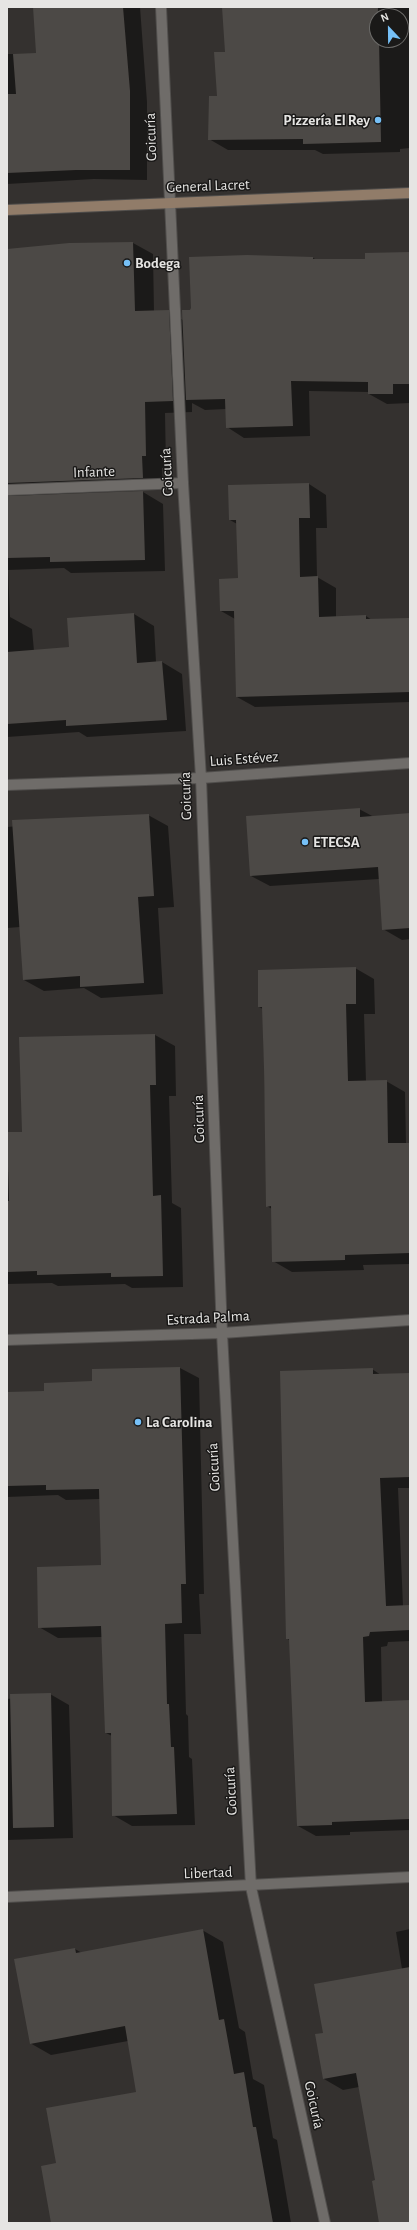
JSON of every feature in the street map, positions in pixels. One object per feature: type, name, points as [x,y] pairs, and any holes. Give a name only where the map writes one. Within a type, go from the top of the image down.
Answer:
[{"type":"main road","name":"General Lacret","points":[[7,210],[410,194]]},
{"type":"street","name":"Goicuría","points":[[161,7],[183,483],[201,778],[222,1333],[251,1886],[325,2223]]},
{"type":"street","name":"Infante","points":[[7,490],[183,483]]},
{"type":"street","name":"Luis Estévez","points":[[7,785],[201,778],[410,762]]},
{"type":"street","name":"Estrada Palma","points":[[7,1340],[222,1333],[410,1320]]},
{"type":"street","name":"Libertad","points":[[7,1897],[410,1877]]},
{"type":"building","points":[[33,7],[123,7],[130,91],[130,170],[76,170],[7,173],[7,94],[16,94],[13,54],[36,53]]},
{"type":"building","points":[[222,7],[378,7],[369,8],[369,48],[379,48],[381,142],[303,144],[303,139],[208,140],[209,96],[217,96],[214,52],[225,52]]},
{"type":"building","points":[[133,242],[135,311],[169,310],[173,401],[145,402],[146,456],[142,456],[143,478],[7,483],[7,249],[69,243]]},
{"type":"building","points":[[410,252],[410,384],[393,384],[393,394],[368,394],[368,382],[291,381],[293,426],[226,428],[225,399],[186,400],[182,310],[190,310],[191,308],[189,257],[247,255],[313,257],[313,259],[365,259],[365,253]]},
{"type":"building","points":[[309,483],[310,518],[299,518],[300,577],[318,576],[319,617],[366,615],[366,619],[409,618],[410,692],[236,697],[234,611],[220,611],[219,579],[238,578],[236,520],[229,520],[228,485]]},
{"type":"building","points":[[143,491],[145,560],[50,562],[50,557],[7,558],[7,496]]},
{"type":"building","points":[[134,613],[137,663],[162,661],[167,720],[66,726],[66,720],[7,724],[7,652],[69,647],[67,618]]},
{"type":"building","name":"ETECSA","points":[[360,808],[360,817],[410,813],[410,928],[382,930],[378,867],[250,876],[246,816]]},
{"type":"building","points":[[149,814],[154,896],[138,897],[144,983],[80,987],[80,976],[23,980],[12,820]]},
{"type":"building","points":[[356,967],[356,1004],[346,1004],[348,1081],[387,1080],[388,1143],[410,1143],[410,1253],[345,1255],[345,1260],[272,1262],[271,1206],[266,1207],[262,1007],[258,1007],[258,970]]},
{"type":"building","points":[[155,1034],[156,1085],[150,1085],[153,1196],[161,1195],[163,1276],[111,1277],[111,1273],[37,1275],[37,1271],[7,1272],[7,1201],[9,1201],[7,1132],[22,1132],[19,1037]]},
{"type":"building","points":[[180,1367],[186,1584],[181,1584],[182,1623],[165,1624],[167,1704],[169,1704],[171,1747],[174,1747],[177,1814],[112,1816],[111,1733],[105,1733],[101,1626],[38,1628],[37,1567],[101,1565],[99,1489],[46,1490],[46,1485],[7,1486],[7,1392],[44,1391],[44,1383],[92,1381],[92,1369]]},
{"type":"building","points":[[373,1368],[373,1374],[410,1373],[410,1477],[380,1478],[386,1606],[410,1605],[410,1630],[370,1632],[369,1636],[363,1637],[365,1702],[410,1700],[410,1819],[332,1822],[332,1825],[297,1826],[289,1639],[286,1639],[280,1371]]},
{"type":"building","points":[[51,1693],[54,1827],[13,1828],[10,1694]]},
{"type":"building","points":[[203,1929],[219,2020],[224,2019],[234,2074],[244,2072],[253,2127],[256,2127],[273,2223],[51,2223],[41,2166],[56,2163],[46,2108],[136,2092],[125,2026],[30,2044],[14,1959],[75,1948],[76,1953]]},
{"type":"building","points":[[410,1967],[410,2223],[379,2223],[372,2181],[375,2180],[356,2073],[323,2079],[315,2034],[323,2033],[314,1984]]},
{"type":"place","name":"Pizzería El Rey","points":[[378,120]]},
{"type":"place","name":"Bodega","points":[[127,263]]},
{"type":"place","name":"ETECSA","points":[[305,842]]},
{"type":"place","name":"La Carolina","points":[[138,1422]]}]
